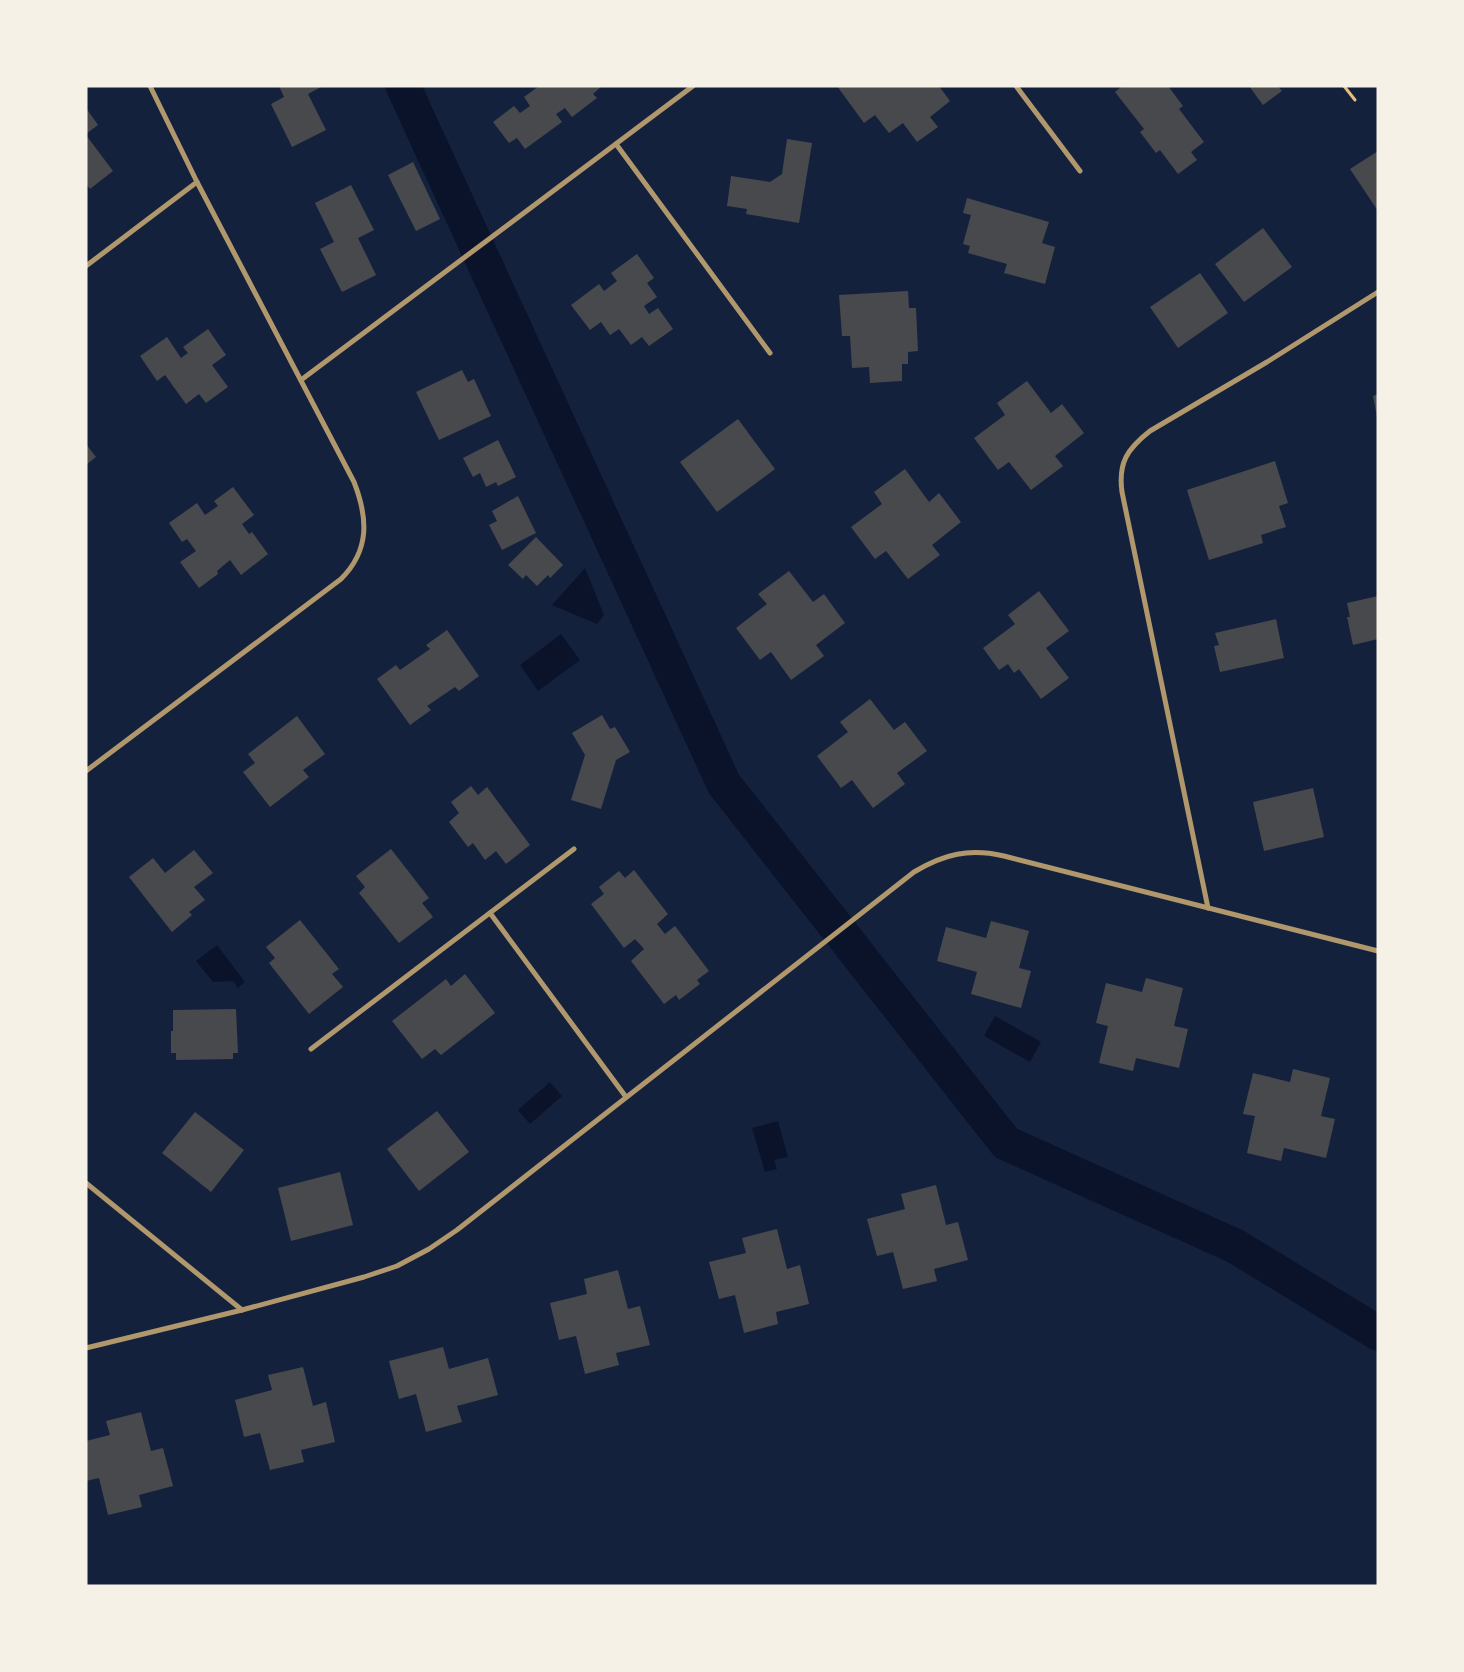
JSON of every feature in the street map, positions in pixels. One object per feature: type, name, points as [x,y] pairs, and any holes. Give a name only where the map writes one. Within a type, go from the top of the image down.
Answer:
[{"type":"street","points":[[86,771],[341,579],[356,560],[364,536],[363,510],[354,482],[197,182],[150,86]]},
{"type":"street","points":[[301,380],[694,86]]},
{"type":"street","points":[[1016,86],[1080,171]]},
{"type":"street","points":[[616,144],[770,354]]},
{"type":"street","points":[[86,266],[197,182]]},
{"type":"street","points":[[1208,908],[1122,492],[1120,472],[1128,454],[1141,438],[1150,431],[1267,362],[1378,292]]},
{"type":"street","points":[[311,1050],[574,849]]},
{"type":"street","points":[[86,1348],[364,1278],[413,1258],[457,1230],[861,913],[914,872],[936,859],[973,852],[1004,856],[1378,950]]},
{"type":"street","points":[[490,913],[626,1097]]},
{"type":"street","points":[[86,1183],[242,1310]]},
{"type":"path","points":[[1344,86],[1355,100]]},
{"type":"water","points":[[585,568],[604,615],[597,624],[552,605]]},
{"type":"water","points":[[561,634],[580,660],[538,691],[520,665]]},
{"type":"water","points":[[217,945],[245,982],[238,988],[233,981],[213,982],[196,961]]},
{"type":"water","points":[[995,1016],[1041,1042],[1030,1062],[984,1036]]},
{"type":"water","points":[[550,1082],[562,1096],[530,1124],[518,1110]]},
{"type":"water","points":[[778,1121],[788,1157],[774,1160],[777,1169],[765,1172],[752,1128]]},
{"type":"building","points":[[279,86],[323,86],[308,94],[326,130],[292,147],[271,104],[284,97]]},
{"type":"building","points":[[539,86],[602,86],[593,94],[597,98],[572,117],[565,108],[556,114],[562,122],[525,149],[517,138],[509,143],[493,122],[514,106],[520,113],[530,106],[524,97]]},
{"type":"building","points":[[837,86],[939,86],[950,101],[930,117],[938,127],[917,142],[903,123],[889,133],[875,115],[864,123]]},
{"type":"building","points":[[1122,86],[1168,86],[1183,106],[1179,109],[1204,142],[1191,152],[1197,160],[1178,174],[1160,150],[1156,153],[1140,132],[1144,129],[1115,92]]},
{"type":"building","points":[[1249,86],[1278,86],[1282,91],[1263,105]]},
{"type":"building","points":[[86,108],[98,125],[86,134]]},
{"type":"building","points":[[86,135],[113,171],[90,189],[86,184]]},
{"type":"building","points":[[787,139],[812,143],[799,223],[746,214],[747,209],[727,206],[731,176],[770,182],[782,174]]},
{"type":"building","points":[[1378,151],[1378,211],[1350,169]]},
{"type":"building","points":[[413,162],[440,219],[416,231],[388,175]]},
{"type":"building","points":[[351,185],[374,230],[358,238],[376,275],[342,292],[320,249],[334,242],[315,203]]},
{"type":"building","points":[[967,198],[1049,222],[1042,243],[1055,247],[1045,284],[1004,273],[1007,264],[968,253],[970,246],[963,244],[971,215],[963,213]]},
{"type":"building","points":[[1263,228],[1292,267],[1244,302],[1215,264]]},
{"type":"building","points":[[637,254],[654,278],[647,283],[657,297],[644,306],[649,314],[658,308],[673,329],[649,346],[642,337],[631,345],[619,329],[610,335],[601,322],[590,330],[571,305],[599,284],[604,291],[617,281],[611,273]]},
{"type":"building","points":[[1200,273],[1228,313],[1178,348],[1150,307]]},
{"type":"building","points":[[908,291],[909,308],[916,308],[918,351],[908,352],[908,364],[902,364],[902,381],[870,383],[869,367],[852,368],[850,336],[842,336],[839,295]]},
{"type":"building","points":[[208,329],[226,355],[212,365],[228,387],[206,403],[199,394],[186,404],[165,375],[157,381],[140,356],[167,337],[181,358],[188,353],[183,347]]},
{"type":"building","points":[[462,370],[468,382],[474,379],[491,416],[439,440],[416,392]]},
{"type":"building","points":[[1027,381],[1051,413],[1062,404],[1084,433],[1055,456],[1063,466],[1031,490],[1009,462],[998,470],[974,438],[1005,415],[997,403]]},
{"type":"building","points":[[1378,394],[1378,417],[1377,417],[1373,396]]},
{"type":"building","points":[[738,419],[775,469],[717,512],[680,462]]},
{"type":"building","points":[[498,440],[516,477],[498,486],[496,482],[486,487],[480,473],[473,477],[463,458]]},
{"type":"building","points":[[86,444],[96,457],[86,465]]},
{"type":"building","points":[[1275,461],[1288,503],[1279,506],[1286,527],[1261,535],[1263,543],[1209,560],[1187,490]]},
{"type":"building","points":[[905,469],[929,502],[939,493],[961,522],[932,545],[940,555],[908,579],[886,551],[875,559],[851,527],[882,504],[874,492]]},
{"type":"building","points":[[233,487],[254,515],[242,524],[249,534],[252,532],[268,554],[241,575],[230,560],[217,571],[218,574],[199,588],[180,562],[196,551],[187,539],[182,542],[169,523],[197,503],[205,515],[218,506],[214,501]]},
{"type":"building","points":[[518,496],[536,533],[502,550],[489,525],[497,521],[492,511]]},
{"type":"building","points":[[536,537],[563,565],[550,578],[548,575],[537,586],[526,575],[523,579],[508,565]]},
{"type":"building","points":[[789,571],[813,602],[824,594],[845,623],[816,645],[824,656],[791,680],[771,652],[760,660],[736,628],[767,604],[758,594]]},
{"type":"building","points":[[1039,591],[1069,631],[1046,648],[1069,678],[1041,699],[1019,669],[1014,673],[1008,664],[999,670],[983,648],[1015,624],[1008,615]]},
{"type":"building","points":[[1378,596],[1378,639],[1353,645],[1347,617],[1350,617],[1347,603]]},
{"type":"building","points":[[1276,619],[1284,658],[1220,672],[1214,646],[1219,645],[1215,633]]},
{"type":"building","points":[[447,630],[479,676],[459,691],[455,687],[427,706],[431,710],[410,725],[377,679],[396,665],[400,670],[430,649],[426,645]]},
{"type":"building","points":[[870,699],[894,730],[905,722],[927,751],[897,773],[905,784],[873,808],[852,780],[841,788],[817,756],[848,732],[840,722]]},
{"type":"building","points":[[602,715],[610,729],[615,727],[630,752],[616,760],[601,809],[571,800],[585,755],[572,733]]},
{"type":"building","points":[[297,716],[325,754],[303,770],[309,777],[270,807],[243,772],[255,763],[248,754]]},
{"type":"building","points":[[471,786],[478,795],[487,787],[530,845],[506,864],[496,851],[485,860],[473,843],[468,847],[449,822],[459,813],[451,802]]},
{"type":"building","points":[[1313,788],[1324,837],[1264,851],[1253,802]]},
{"type":"building","points":[[391,849],[429,898],[422,903],[433,917],[399,943],[359,893],[365,887],[356,876]]},
{"type":"building","points":[[194,850],[213,873],[194,887],[205,900],[189,912],[192,915],[172,932],[129,877],[153,858],[165,873]]},
{"type":"building","points":[[634,870],[668,914],[657,924],[665,934],[675,926],[709,971],[697,980],[700,984],[679,1000],[676,995],[664,1004],[631,961],[644,949],[635,939],[624,948],[591,904],[604,894],[599,887],[619,871],[625,878]]},
{"type":"building","points":[[300,920],[339,969],[332,974],[343,987],[309,1014],[269,963],[275,958],[266,947]]},
{"type":"building","points":[[991,921],[1029,931],[1019,968],[1031,971],[1021,1008],[971,994],[977,972],[937,961],[946,927],[986,938]]},
{"type":"building","points":[[465,974],[495,1013],[441,1055],[435,1049],[422,1059],[392,1021],[446,979],[451,986]]},
{"type":"building","points":[[1146,978],[1183,988],[1174,1026],[1188,1029],[1179,1068],[1136,1058],[1133,1071],[1099,1063],[1108,1026],[1096,1023],[1106,983],[1142,992]]},
{"type":"building","points":[[236,1009],[238,1053],[233,1053],[233,1059],[176,1060],[176,1053],[171,1053],[173,1010]]},
{"type":"building","points":[[1293,1069],[1330,1078],[1321,1116],[1335,1119],[1326,1158],[1284,1148],[1281,1161],[1247,1153],[1255,1116],[1243,1114],[1253,1073],[1290,1082]]},
{"type":"building","points":[[437,1111],[469,1152],[419,1191],[387,1149]]},
{"type":"building","points":[[195,1112],[244,1150],[211,1192],[162,1153]]},
{"type":"building","points":[[340,1172],[353,1225],[291,1241],[278,1188]]},
{"type":"building","points":[[936,1185],[946,1225],[958,1222],[968,1260],[934,1269],[937,1281],[903,1289],[893,1252],[877,1256],[867,1219],[905,1209],[901,1194]]},
{"type":"building","points":[[777,1229],[787,1269],[800,1265],[809,1304],[776,1312],[778,1324],[744,1333],[735,1295],[719,1299],[709,1262],[746,1253],[742,1238]]},
{"type":"building","points":[[618,1270],[628,1309],[640,1306],[650,1345],[616,1353],[619,1365],[585,1374],[576,1336],[559,1340],[550,1303],[587,1294],[584,1279]]},
{"type":"building","points":[[443,1347],[449,1369],[488,1358],[498,1395],[457,1406],[462,1422],[426,1432],[416,1394],[399,1399],[389,1361]]},
{"type":"building","points":[[303,1367],[313,1406],[326,1402],[335,1442],[301,1450],[304,1462],[270,1470],[260,1433],[244,1437],[235,1400],[272,1390],[268,1375]]},
{"type":"building","points":[[141,1412],[151,1451],[163,1448],[173,1486],[139,1495],[142,1507],[108,1515],[99,1478],[86,1481],[86,1441],[110,1435],[106,1421]]},
{"type":"waterway","points":[[403,86],[724,784],[1006,1143],[1235,1246],[1378,1333]]}]
